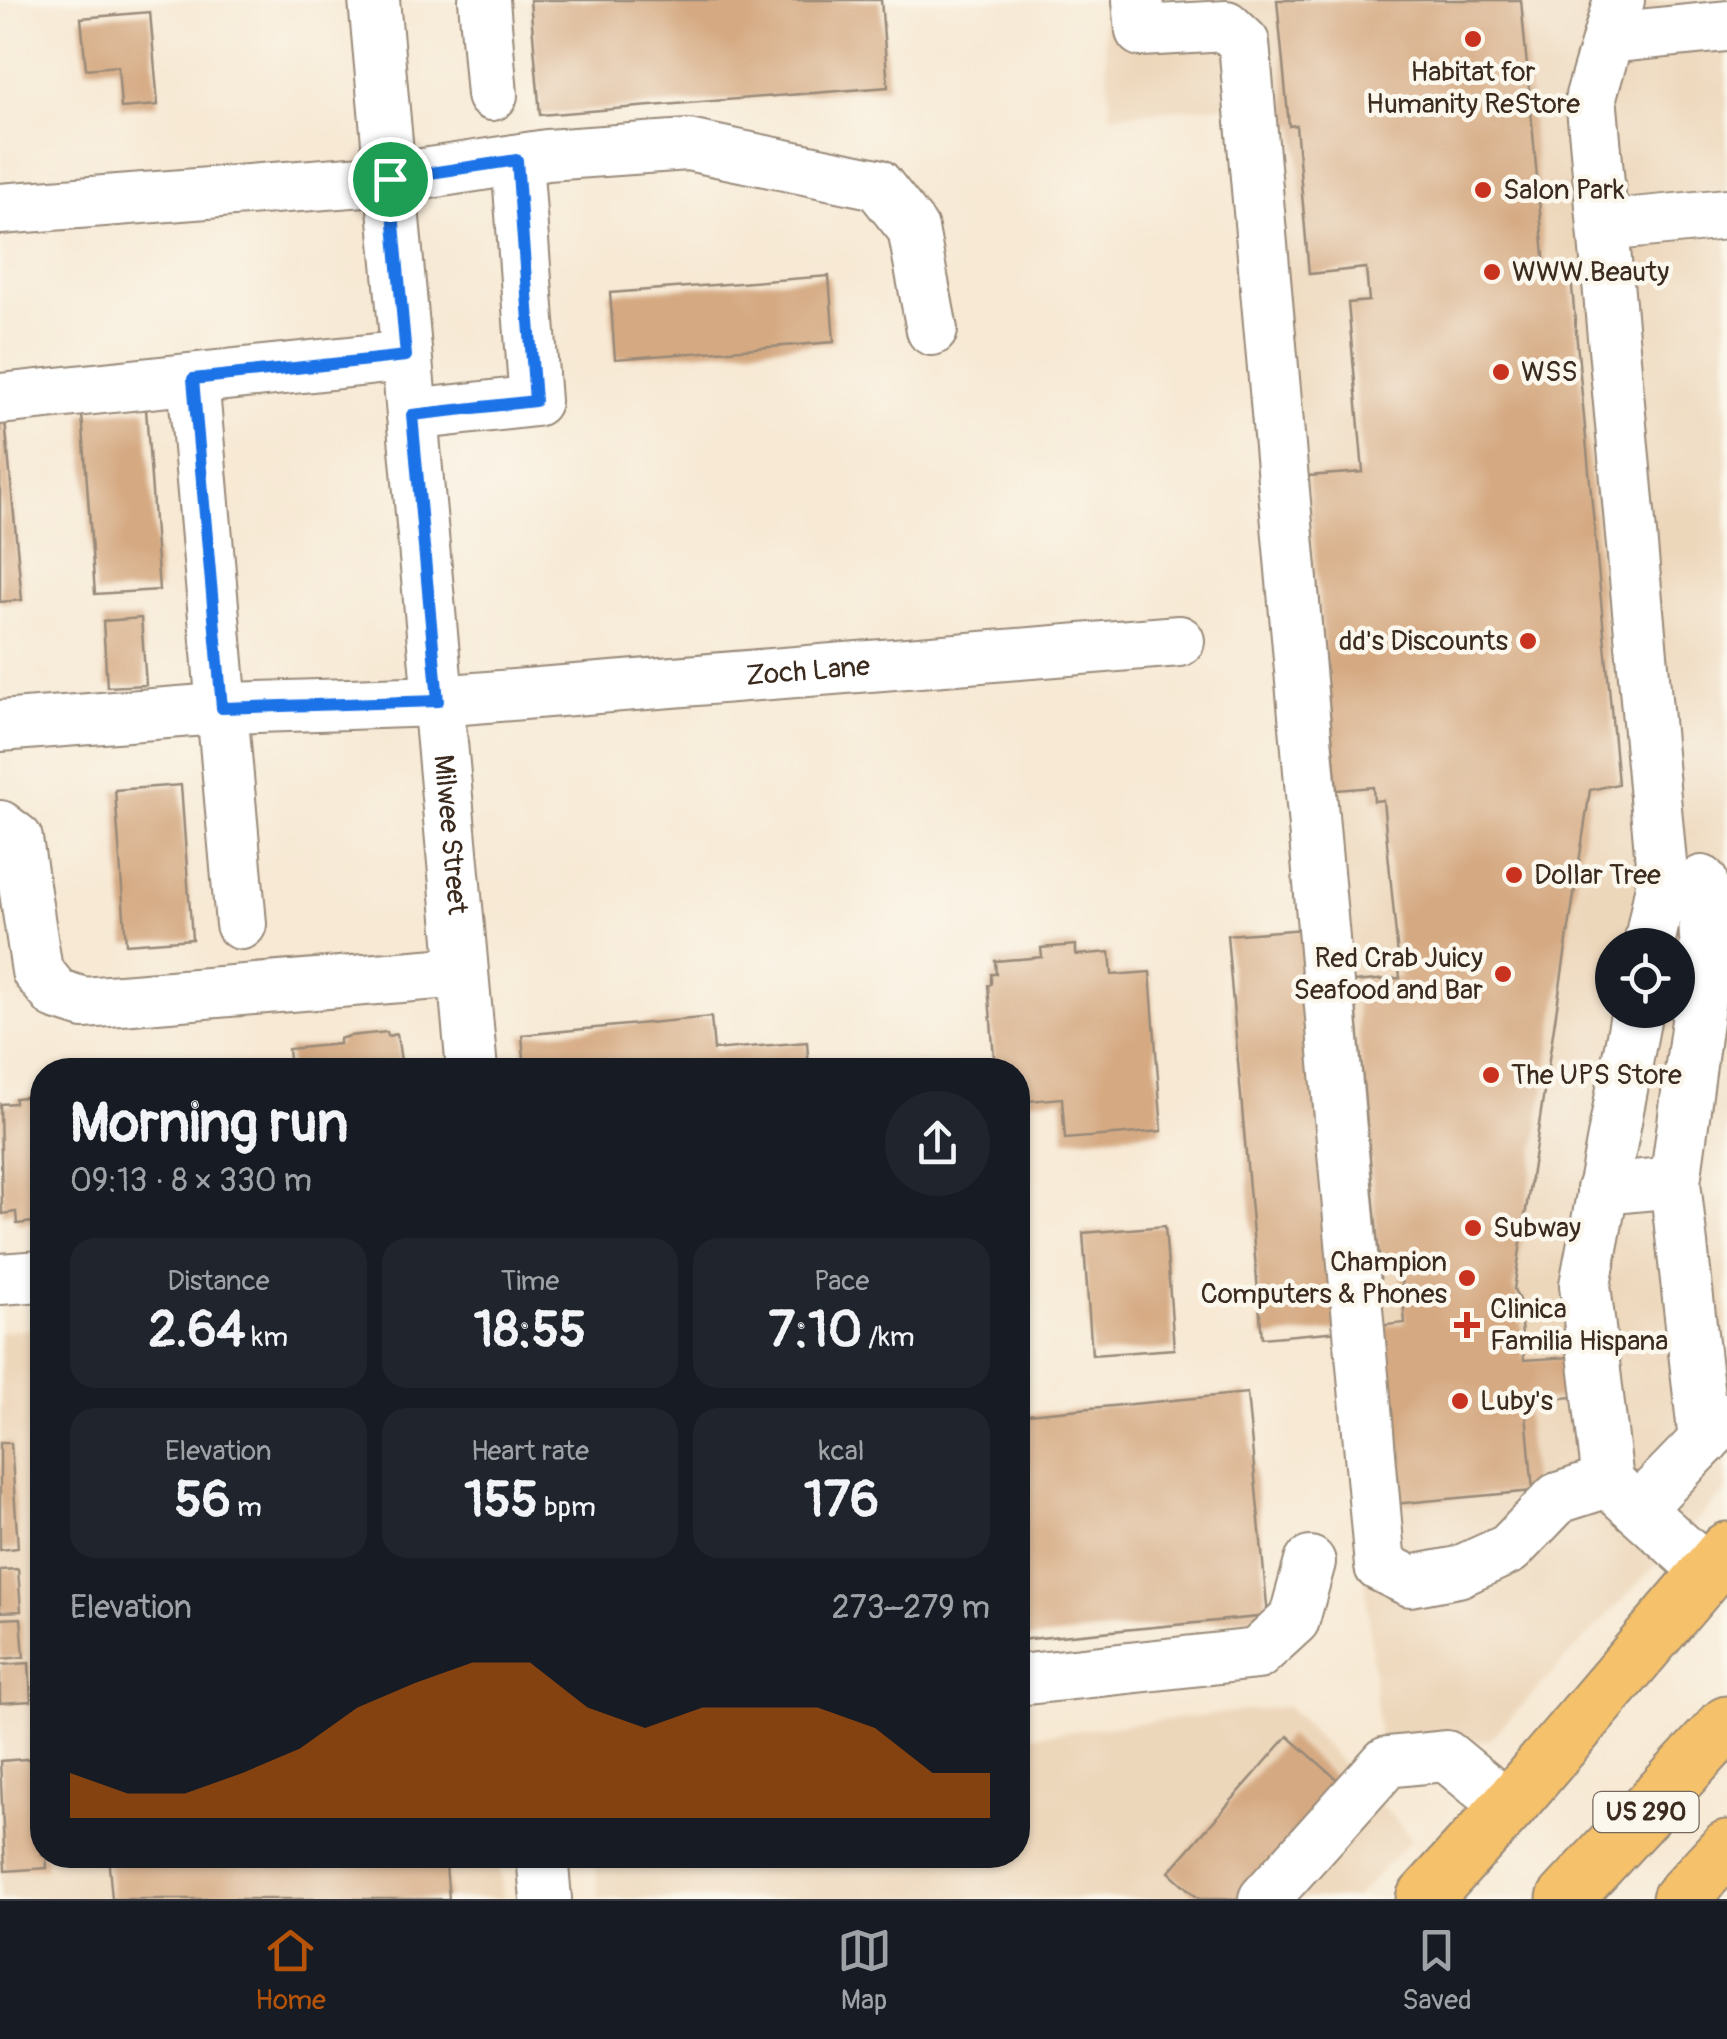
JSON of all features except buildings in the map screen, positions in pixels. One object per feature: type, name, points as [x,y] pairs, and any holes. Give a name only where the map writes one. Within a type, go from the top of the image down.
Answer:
[{"type":"main road","points":[[1424,1899],[1717,1561]]},
{"type":"main road","name":"US 290","points":[[1565,1899],[1727,1724]]},
{"type":"main road","points":[[1680,1899],[1727,1848]]},
{"type":"street","name":"Milwee Street","points":[[374,0],[471,1058]]},
{"type":"street","points":[[484,0],[492,96]]},
{"type":"street","points":[[1138,0],[1140,31],[1226,26],[1244,43],[1380,1566],[1410,1581],[1458,1572],[1508,1548],[1558,1498],[1623,1495],[1715,1429],[1675,1182],[1716,954],[1696,881],[1603,226],[1591,96],[1613,19],[1727,26]]},
{"type":"street","points":[[0,210],[390,179],[517,160],[688,145],[877,184],[914,230],[932,330]]},
{"type":"street","points":[[412,415],[535,401],[517,160]]},
{"type":"street","points":[[1603,226],[1727,214]]},
{"type":"street","points":[[0,400],[406,356]]},
{"type":"street","points":[[193,379],[241,924]]},
{"type":"street","name":"Zoch Lane","points":[[0,726],[222,708],[438,701],[1179,641]]},
{"type":"street","points":[[0,826],[17,839],[37,971],[56,994],[84,1003],[462,972]]},
{"type":"street","points":[[1661,928],[1696,881]]},
{"type":"street","points":[[1633,1028],[1585,1285],[1623,1495],[1717,1561]]},
{"type":"street","points":[[1602,1189],[1675,1182]]},
{"type":"street","points":[[0,1279],[30,1277]]},
{"type":"street","points":[[1030,1679],[1257,1654],[1294,1620],[1310,1562]]},
{"type":"street","points":[[1264,1899],[1387,1762],[1446,1756],[1508,1806]]},
{"type":"street","points":[[543,1868],[546,1899]]},
{"type":"shaded area","points":[[1101,0],[1727,0],[1727,1490],[1489,1740],[1380,1748],[1235,105],[1111,115]]},
{"type":"shaded area","points":[[30,1329],[30,1868],[500,1868],[503,1899],[0,1899],[0,1332]]},
{"type":"shaded area","points":[[1288,1706],[1412,1838],[1354,1899],[599,1899],[596,1868],[1030,1868],[1030,1736]]},
{"type":"place","name":"Habitat for Humanity ReStore","points":[[1473,39]]},
{"type":"place","name":"Salon Park","points":[[1483,190]]},
{"type":"place","name":"WWW.Beauty","points":[[1492,272]]},
{"type":"place","name":"WSS","points":[[1501,372]]},
{"type":"place","name":"dd's Discounts","points":[[1528,641]]},
{"type":"place","name":"Dollar Tree","points":[[1514,875]]},
{"type":"place","name":"Red Crab Juicy Seafood and Bar","points":[[1503,974]]},
{"type":"place","name":"The UPS Store","points":[[1491,1075]]},
{"type":"place","name":"Subway","points":[[1473,1228]]},
{"type":"place","name":"Champion Computers & Phones","points":[[1467,1278]]},
{"type":"place","name":"Clinica Familia Hispana","points":[[1467,1325]]},
{"type":"place","name":"Luby's","points":[[1460,1401]]},
{"type":"route","points":[[517,160],[535,401],[412,415],[438,701],[222,708],[193,379],[406,356],[390,179],[517,160]]}]
